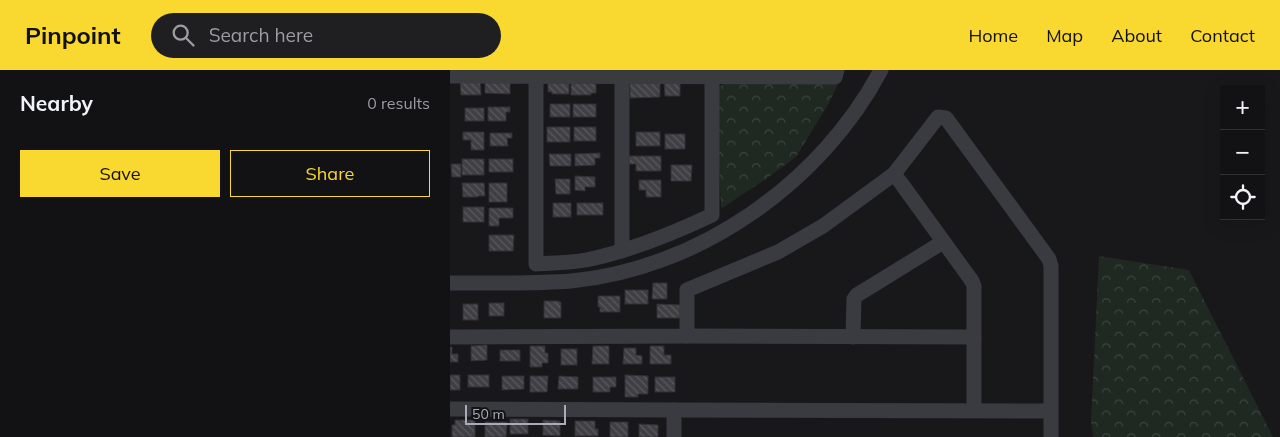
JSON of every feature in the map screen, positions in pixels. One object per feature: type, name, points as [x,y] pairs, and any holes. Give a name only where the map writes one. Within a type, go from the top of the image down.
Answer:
[{"type":"street","points":[[450,76],[835,77],[837,70]]},
{"type":"street","points":[[450,283],[527,283],[572,280],[606,275],[641,266],[678,253],[713,237],[755,211],[791,184],[823,153],[849,120],[881,70]]},
{"type":"street","points":[[536,75],[536,264],[584,260],[622,251],[677,232],[712,215],[712,76]]},
{"type":"street","points":[[622,76],[622,251]]},
{"type":"street","points":[[687,336],[687,290],[778,252],[823,226],[894,174],[938,117],[946,118],[1049,259],[1051,266],[1051,437]]},
{"type":"street","points":[[894,174],[974,286],[974,410]]},
{"type":"street","points":[[854,337],[854,299],[856,295],[943,242]]},
{"type":"street","points":[[450,337],[974,338]]},
{"type":"street","points":[[450,410],[1051,411]]},
{"type":"street","points":[[674,410],[674,437]]},
{"type":"green space","points":[[725,82],[838,84],[829,103],[796,157],[721,209],[716,90]]},
{"type":"green space","points":[[1099,256],[1189,270],[1273,437],[1093,437],[1091,421]]},
{"type":"building","points":[[460,80],[480,80],[481,95],[461,95]]},
{"type":"building","points":[[485,80],[510,81],[510,94],[485,93]]},
{"type":"building","points":[[569,80],[569,94],[552,94],[552,92],[548,92],[548,83]]},
{"type":"building","points":[[571,80],[594,82],[596,84],[596,93],[591,93],[591,95],[571,95]]},
{"type":"building","points":[[630,80],[660,80],[660,97],[630,98]]},
{"type":"building","points":[[664,81],[680,81],[680,96],[665,96]]},
{"type":"building","points":[[550,104],[570,104],[570,117],[550,117]]},
{"type":"building","points":[[573,104],[596,104],[596,117],[573,117]]},
{"type":"building","points":[[488,107],[510,107],[510,112],[506,112],[506,121],[488,121]]},
{"type":"building","points":[[465,108],[484,108],[484,121],[465,121]]},
{"type":"building","points":[[547,127],[570,127],[570,142],[547,142]]},
{"type":"building","points":[[574,127],[596,127],[596,141],[574,141]]},
{"type":"building","points":[[463,132],[484,132],[484,150],[471,150],[471,140],[463,140]]},
{"type":"building","points":[[636,132],[660,132],[660,146],[636,146]]},
{"type":"building","points":[[490,133],[512,133],[512,138],[507,138],[508,146],[490,146]]},
{"type":"building","points":[[665,134],[685,134],[685,149],[665,149]]},
{"type":"building","points":[[600,153],[600,158],[595,158],[595,165],[575,166],[575,154]]},
{"type":"building","points":[[549,154],[571,154],[571,166],[550,166]]},
{"type":"building","points":[[629,156],[661,156],[661,171],[636,171],[636,164],[629,164]]},
{"type":"building","points":[[462,159],[484,159],[484,175],[462,175]]},
{"type":"building","points":[[489,159],[513,159],[513,172],[489,172]]},
{"type":"building","points":[[451,164],[461,164],[461,177],[452,177]]},
{"type":"building","points":[[671,165],[692,165],[691,181],[671,181]]},
{"type":"building","points":[[575,176],[595,177],[595,187],[585,187],[585,191],[575,190]]},
{"type":"building","points":[[555,179],[570,179],[570,194],[556,194]]},
{"type":"building","points":[[639,180],[661,180],[661,197],[646,197],[646,190],[639,190]]},
{"type":"building","points":[[462,183],[484,183],[485,196],[463,197]]},
{"type":"building","points":[[489,183],[507,183],[507,202],[489,202]]},
{"type":"building","points":[[553,203],[571,203],[571,217],[553,217]]},
{"type":"building","points":[[577,203],[603,203],[603,215],[577,215]]},
{"type":"building","points":[[463,207],[484,207],[484,222],[463,222]]},
{"type":"building","points":[[489,208],[513,208],[513,218],[499,218],[499,226],[489,226]]},
{"type":"building","points":[[489,235],[514,235],[513,251],[489,251]]},
{"type":"building","points":[[653,283],[667,283],[667,299],[652,299]]},
{"type":"building","points":[[625,290],[648,290],[648,304],[625,304]]},
{"type":"building","points":[[598,296],[620,296],[620,312],[600,312]]},
{"type":"building","points":[[544,301],[561,302],[561,318],[544,318]]},
{"type":"building","points":[[489,303],[504,303],[504,316],[489,316]]},
{"type":"building","points":[[463,304],[478,304],[478,320],[463,320]]},
{"type":"building","points":[[657,304],[680,305],[680,318],[657,318]]},
{"type":"building","points":[[487,345],[487,360],[471,361],[471,346]]},
{"type":"building","points":[[530,346],[545,346],[545,353],[548,353],[548,363],[542,363],[542,367],[530,367]]},
{"type":"building","points":[[593,346],[609,346],[609,364],[592,364]]},
{"type":"building","points":[[650,346],[664,346],[664,355],[671,355],[671,364],[650,364]]},
{"type":"building","points":[[450,347],[452,347],[452,354],[458,354],[458,362],[450,362]]},
{"type":"building","points":[[624,348],[636,348],[636,355],[642,356],[642,364],[623,364]]},
{"type":"building","points":[[561,349],[577,349],[577,365],[561,365]]},
{"type":"building","points":[[500,350],[520,350],[520,361],[500,361]]},
{"type":"building","points":[[450,375],[460,375],[460,390],[450,390]]},
{"type":"building","points":[[468,375],[489,375],[489,387],[468,387]]},
{"type":"building","points":[[625,375],[648,376],[648,394],[638,394],[638,397],[625,397]]},
{"type":"building","points":[[502,376],[524,376],[524,389],[502,390]]},
{"type":"building","points":[[530,376],[548,376],[547,392],[530,392]]},
{"type":"building","points":[[559,376],[578,377],[578,389],[558,389]]},
{"type":"building","points":[[593,377],[616,377],[616,387],[610,387],[610,392],[593,392]]},
{"type":"building","points":[[655,377],[675,377],[675,392],[655,392]]},
{"type":"building","points":[[510,419],[528,419],[528,434],[510,434]]},
{"type":"building","points":[[455,420],[475,420],[475,437],[452,437],[452,425],[455,425]]},
{"type":"building","points":[[543,420],[560,421],[560,436],[543,435]]},
{"type":"building","points":[[575,421],[595,421],[595,429],[598,429],[598,436],[575,436]]},
{"type":"building","points":[[485,422],[507,422],[506,437],[485,437]]},
{"type":"building","points":[[610,422],[628,422],[628,437],[610,437]]},
{"type":"building","points":[[639,424],[658,425],[658,437],[639,437]]}]
